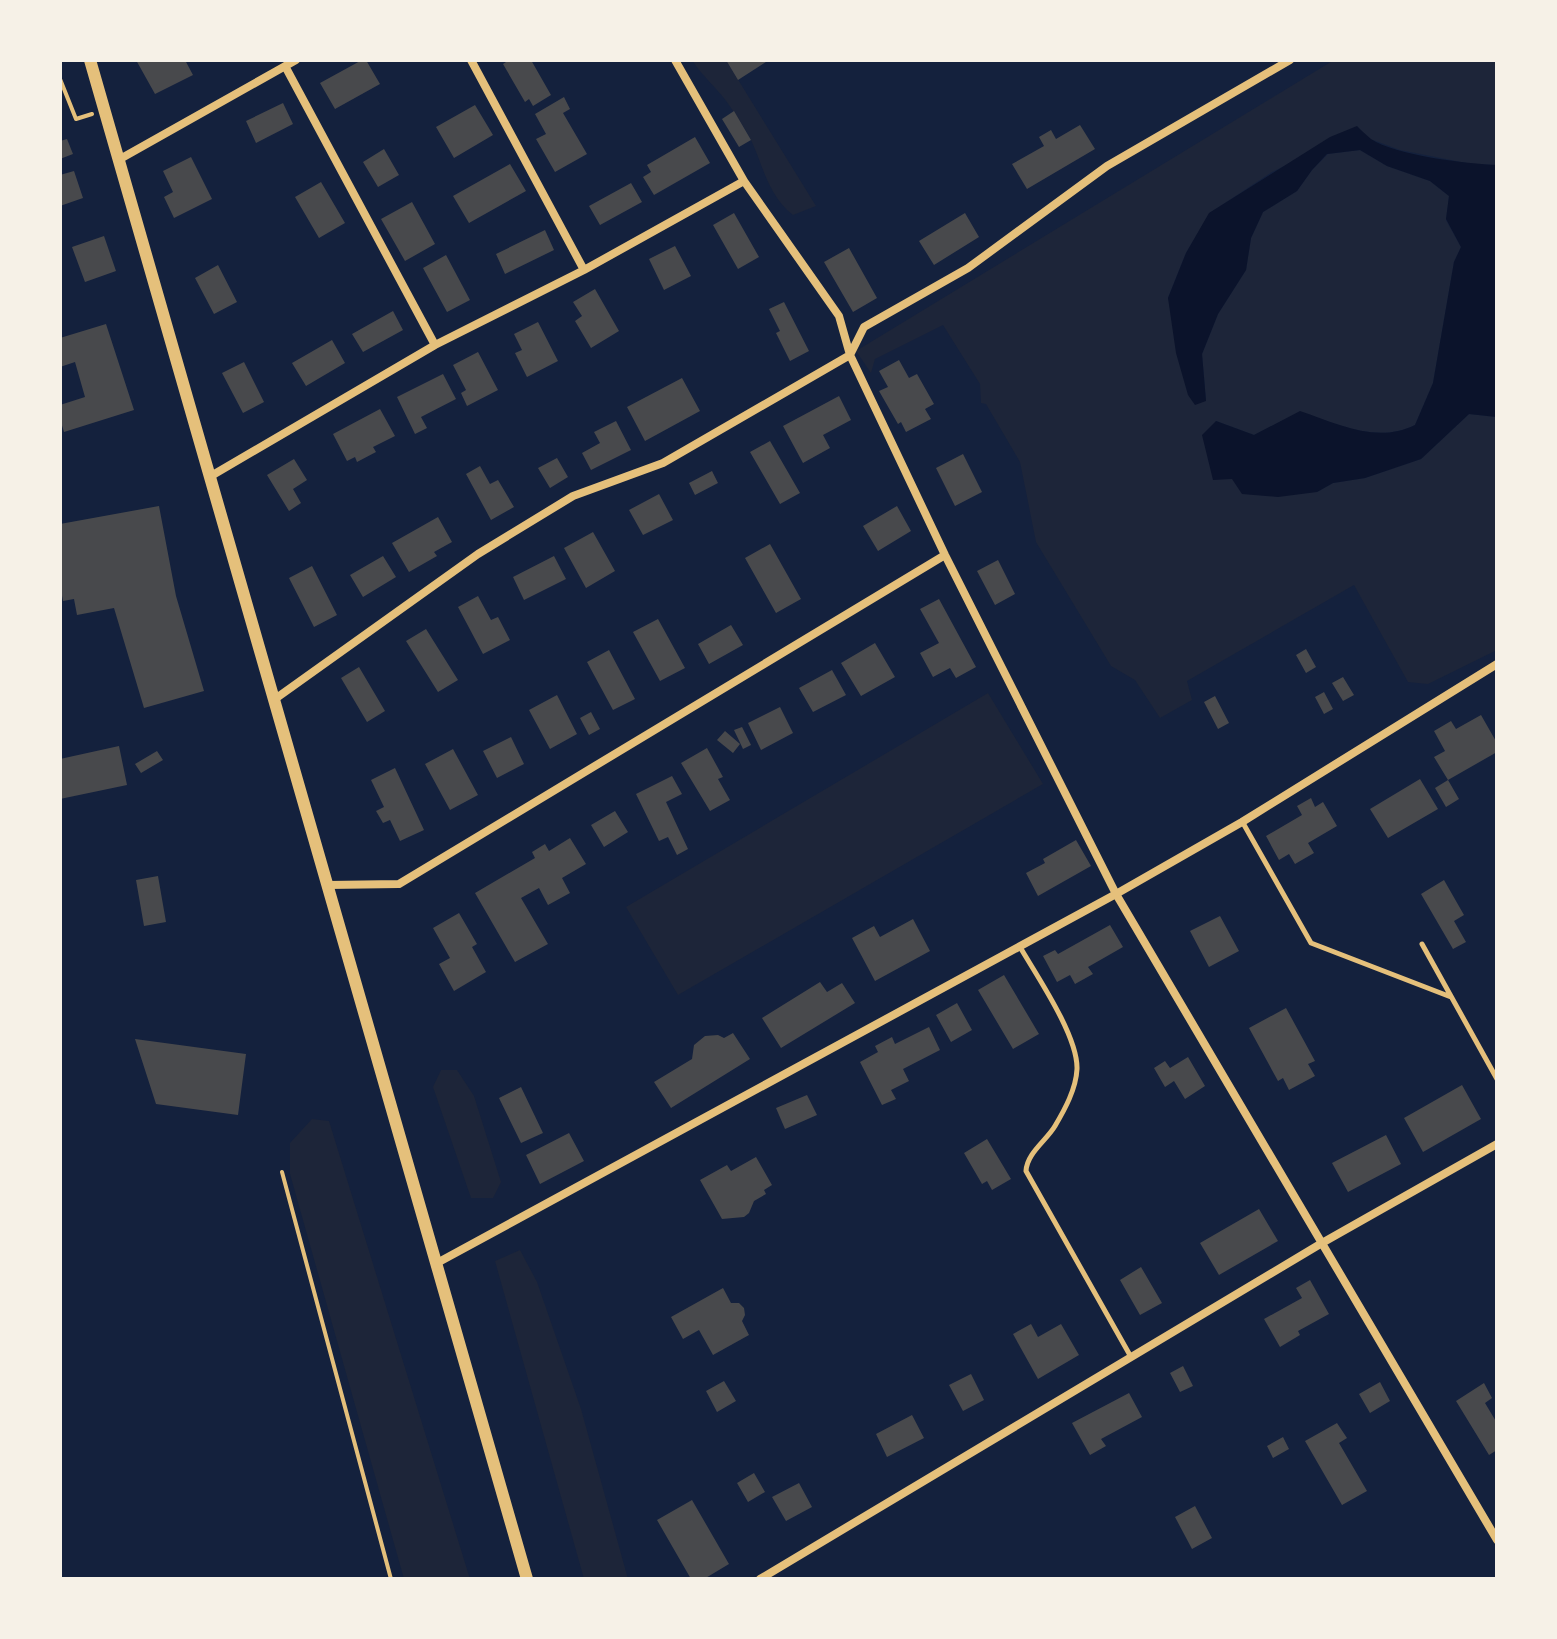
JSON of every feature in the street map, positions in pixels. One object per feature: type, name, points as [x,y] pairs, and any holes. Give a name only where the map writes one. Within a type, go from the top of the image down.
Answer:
[{"type":"main road","points":[[90,60],[527,1579]]},
{"type":"street","points":[[120,159],[296,60]]},
{"type":"street","points":[[471,60],[584,270]]},
{"type":"street","points":[[675,60],[744,181],[839,316],[850,355],[945,555],[1116,894],[1497,1540]]},
{"type":"street","points":[[275,699],[478,554],[573,496],[663,463],[850,355],[864,327],[968,268],[1107,166],[1290,60]]},
{"type":"street","points":[[285,66],[435,345]]},
{"type":"street","points":[[211,476],[435,345],[584,270],[744,181]]},
{"type":"street","points":[[328,885],[399,884],[945,555]]},
{"type":"street","points":[[437,1263],[1116,894],[1242,822],[1497,664]]},
{"type":"street","points":[[760,1579],[1322,1243],[1497,1144]]},
{"type":"lane","points":[[1242,822],[1311,943],[1451,997]]},
{"type":"lane","points":[[1422,944],[1497,1079]]},
{"type":"lane","points":[[1019,946],[1055,1008],[1073,1046],[1077,1067],[1074,1089],[1053,1129],[1026,1162],[1026,1171],[1132,1357]]},
{"type":"path","points":[[60,79],[76,119],[106,110]]},
{"type":"path","points":[[282,1172],[391,1579]]},
{"type":"shaded area","points":[[692,60],[726,60],[816,206],[793,215],[778,199],[751,140],[727,102]]},
{"type":"shaded area","points":[[1334,60],[1497,60],[1497,165],[1471,164],[1400,150],[1373,140],[1297,160],[1272,172],[1210,213],[1186,253],[1168,298],[1206,401],[1202,354],[1218,314],[1246,270],[1251,238],[1263,212],[1297,191],[1328,154],[1360,150],[1387,166],[1430,181],[1449,196],[1446,220],[1461,247],[1454,262],[1433,383],[1415,425],[1386,433],[1372,432],[1300,412],[1254,435],[1216,421],[1232,479],[1317,492],[1333,483],[1365,478],[1421,459],[1469,414],[1497,417],[1497,650],[1428,684],[1408,682],[1354,585],[1187,681],[1192,700],[1160,718],[1135,680],[1111,666],[1036,542],[1020,462],[986,404],[981,403],[980,384],[943,325],[875,359],[871,373],[856,351]]},
{"type":"shaded area","points":[[1357,126],[1371,139],[1397,150],[1450,161],[1497,165],[1497,417],[1469,414],[1421,459],[1365,478],[1333,483],[1317,492],[1278,497],[1242,494],[1232,479],[1213,480],[1202,435],[1216,421],[1254,435],[1300,411],[1358,430],[1386,433],[1415,425],[1433,383],[1454,262],[1461,247],[1446,219],[1449,196],[1430,181],[1387,166],[1360,150],[1327,154],[1297,191],[1263,212],[1251,238],[1246,270],[1218,314],[1202,354],[1206,401],[1195,405],[1188,395],[1176,353],[1168,298],[1186,253],[1209,213],[1330,137]]},
{"type":"shaded area","points":[[988,693],[1043,784],[678,995],[626,907]]},
{"type":"shaded area","points":[[441,1070],[457,1070],[474,1096],[501,1182],[493,1198],[471,1198],[433,1087]]},
{"type":"shaded area","points":[[312,1119],[329,1121],[470,1579],[404,1579],[290,1174],[290,1143]]},
{"type":"shaded area","points":[[520,1250],[537,1282],[581,1409],[628,1579],[584,1579],[495,1261]]},
{"type":"building","points":[[136,60],[185,60],[193,75],[155,94]]},
{"type":"building","points":[[366,60],[380,84],[335,109],[320,83]]},
{"type":"building","points":[[509,60],[531,60],[551,95],[533,106],[529,99],[525,102],[503,64]]},
{"type":"building","points":[[726,60],[769,60],[738,80]]},
{"type":"building","points":[[564,97],[570,109],[563,113],[587,154],[555,172],[536,139],[546,134],[535,114]]},
{"type":"building","points":[[283,103],[293,124],[256,143],[246,121]]},
{"type":"building","points":[[475,105],[493,135],[454,158],[436,127]]},
{"type":"building","points":[[734,111],[751,140],[739,147],[722,119]]},
{"type":"building","points":[[1080,125],[1095,149],[1027,189],[1012,164],[1044,146],[1039,137],[1051,130],[1056,139]]},
{"type":"building","points":[[695,137],[710,163],[654,195],[643,177],[651,172],[647,165]]},
{"type":"building","points":[[67,139],[73,154],[60,159],[60,141]]},
{"type":"building","points":[[384,149],[399,175],[378,187],[363,162]]},
{"type":"building","points":[[191,157],[212,199],[174,218],[164,197],[173,192],[163,171]]},
{"type":"building","points":[[510,164],[526,191],[469,223],[453,196]]},
{"type":"building","points":[[74,171],[83,198],[60,206],[60,175]]},
{"type":"building","points":[[321,182],[345,223],[319,238],[295,197]]},
{"type":"building","points":[[631,183],[642,202],[600,225],[589,206]]},
{"type":"building","points":[[412,202],[435,244],[405,261],[381,219]]},
{"type":"building","points":[[734,213],[759,257],[738,269],[713,225]]},
{"type":"building","points":[[965,213],[979,237],[934,265],[919,241]]},
{"type":"building","points":[[545,230],[554,250],[505,274],[496,254]]},
{"type":"building","points":[[104,236],[116,271],[85,282],[72,247]]},
{"type":"building","points":[[675,246],[691,276],[664,290],[649,259]]},
{"type":"building","points":[[849,248],[877,298],[853,312],[824,262]]},
{"type":"building","points":[[446,255],[470,300],[447,312],[423,268]]},
{"type":"building","points":[[218,265],[237,302],[214,314],[195,278]]},
{"type":"building","points":[[595,289],[619,331],[591,348],[575,321],[582,316],[573,302]]},
{"type":"building","points":[[784,302],[809,351],[790,361],[776,333],[780,331],[769,309]]},
{"type":"building","points":[[393,311],[403,330],[363,352],[352,334]]},
{"type":"building","points":[[538,322],[558,361],[527,377],[515,353],[522,350],[514,334]]},
{"type":"building","points":[[106,324],[134,410],[64,432],[60,405],[85,397],[75,362],[60,367],[60,338]]},
{"type":"building","points":[[332,340],[345,363],[306,386],[292,363]]},
{"type":"building","points":[[478,352],[498,390],[467,406],[461,393],[466,390],[453,365]]},
{"type":"building","points":[[899,360],[909,378],[917,374],[934,404],[925,409],[931,419],[906,432],[879,391],[888,387],[879,371]]},
{"type":"building","points":[[244,362],[264,402],[243,413],[222,373]]},
{"type":"building","points":[[443,374],[456,399],[421,417],[427,428],[415,434],[397,397]]},
{"type":"building","points":[[682,378],[700,411],[645,441],[627,407]]},
{"type":"building","points":[[839,396],[851,420],[823,435],[830,448],[803,463],[783,426]]},
{"type":"building","points":[[380,409],[395,436],[373,447],[376,452],[357,462],[355,457],[347,461],[333,434]]},
{"type":"building","points":[[616,421],[631,450],[591,470],[582,453],[600,443],[594,432]]},
{"type":"building","points":[[770,441],[800,493],[780,504],[750,452]]},
{"type":"building","points":[[963,454],[982,492],[955,506],[936,468]]},
{"type":"building","points":[[557,458],[568,477],[550,488],[538,468]]},
{"type":"building","points":[[294,459],[307,480],[293,489],[301,503],[289,511],[267,475]]},
{"type":"building","points":[[480,466],[490,484],[498,480],[514,507],[491,520],[466,474]]},
{"type":"building","points":[[712,471],[718,483],[695,495],[689,483]]},
{"type":"building","points":[[659,494],[673,520],[643,535],[629,510]]},
{"type":"building","points":[[159,506],[176,596],[204,691],[144,708],[114,608],[77,615],[74,599],[63,601],[60,524]]},
{"type":"building","points":[[897,506],[911,531],[878,551],[863,526]]},
{"type":"building","points":[[438,517],[452,542],[434,552],[437,556],[409,572],[392,543]]},
{"type":"building","points":[[593,532],[615,571],[586,588],[564,548]]},
{"type":"building","points":[[770,544],[801,599],[776,613],[745,558]]},
{"type":"building","points":[[383,556],[396,577],[363,597],[350,575]]},
{"type":"building","points":[[554,556],[566,579],[524,600],[513,577]]},
{"type":"building","points":[[998,560],[1015,594],[995,605],[977,571]]},
{"type":"building","points":[[312,566],[337,615],[314,627],[289,578]]},
{"type":"building","points":[[478,596],[491,620],[498,617],[510,640],[483,654],[458,607]]},
{"type":"building","points":[[939,599],[976,667],[956,678],[950,668],[933,677],[920,653],[939,643],[920,609]]},
{"type":"building","points":[[658,619],[685,668],[660,681],[633,632]]},
{"type":"building","points":[[731,625],[743,645],[709,664],[698,644]]},
{"type":"building","points":[[426,629],[458,680],[438,692],[406,641]]},
{"type":"building","points":[[875,643],[895,677],[861,696],[841,663]]},
{"type":"building","points":[[1306,649],[1316,667],[1306,673],[1296,655]]},
{"type":"building","points":[[609,650],[635,699],[613,710],[587,662]]},
{"type":"building","points":[[359,667],[385,711],[367,722],[341,678]]},
{"type":"building","points":[[832,670],[846,695],[813,712],[799,688]]},
{"type":"building","points":[[1343,677],[1354,695],[1343,701],[1332,683]]},
{"type":"building","points":[[1324,692],[1333,709],[1324,714],[1315,697]]},
{"type":"building","points":[[557,695],[577,734],[550,749],[529,710]]},
{"type":"building","points":[[1215,696],[1229,723],[1218,729],[1204,702]]},
{"type":"building","points":[[780,707],[793,733],[761,750],[748,723]]},
{"type":"building","points":[[591,712],[600,729],[589,735],[580,718]]},
{"type":"building","points":[[1481,715],[1497,743],[1497,752],[1448,780],[1434,757],[1445,751],[1434,731],[1451,721],[1456,729]]},
{"type":"building","points":[[742,727],[751,745],[743,749],[734,730]]},
{"type":"building","points":[[725,731],[740,744],[733,753],[717,740]]},
{"type":"building","points":[[511,737],[524,764],[497,778],[483,751]]},
{"type":"building","points":[[119,746],[127,785],[60,799],[60,759]]},
{"type":"building","points":[[707,748],[723,777],[718,779],[730,800],[710,811],[681,763]]},
{"type":"building","points":[[453,749],[478,795],[450,810],[425,764]]},
{"type":"building","points":[[157,751],[163,760],[141,773],[135,764]]},
{"type":"building","points":[[395,768],[424,830],[400,841],[390,820],[383,823],[376,811],[384,807],[371,780]]},
{"type":"building","points":[[672,776],[682,794],[666,802],[688,849],[677,855],[668,837],[659,841],[636,794]]},
{"type":"building","points":[[1420,779],[1438,809],[1388,838],[1370,809]]},
{"type":"building","points":[[1448,780],[1459,799],[1446,807],[1435,788]]},
{"type":"building","points":[[1311,798],[1315,807],[1323,802],[1337,826],[1308,843],[1314,853],[1295,864],[1289,854],[1279,860],[1266,836],[1302,815],[1297,806]]},
{"type":"building","points":[[615,811],[628,832],[604,847],[591,825]]},
{"type":"building","points":[[570,838],[586,864],[562,878],[570,893],[548,905],[539,888],[521,898],[548,944],[515,962],[475,893],[535,858],[532,852],[545,844],[549,851]]},
{"type":"building","points":[[1076,840],[1091,866],[1038,896],[1026,873]]},
{"type":"building","points":[[158,876],[166,922],[144,926],[136,880]]},
{"type":"building","points":[[1444,880],[1464,915],[1454,921],[1466,942],[1453,949],[1421,894]]},
{"type":"building","points":[[459,913],[477,944],[472,947],[486,972],[454,991],[439,964],[450,958],[433,928]]},
{"type":"building","points":[[1220,916],[1239,951],[1209,967],[1190,931]]},
{"type":"building","points":[[913,919],[930,951],[875,981],[852,938],[874,926],[880,937]]},
{"type":"building","points":[[1110,925],[1123,947],[1088,967],[1093,974],[1075,984],[1070,975],[1057,982],[1043,956],[1055,950],[1058,954]]},
{"type":"building","points":[[1004,975],[1039,1034],[1013,1049],[978,990]]},
{"type":"building","points":[[820,982],[827,992],[842,983],[855,1003],[781,1048],[762,1018]]},
{"type":"building","points":[[957,1003],[972,1030],[951,1042],[936,1015]]},
{"type":"building","points":[[1286,1008],[1315,1061],[1308,1064],[1315,1076],[1289,1090],[1283,1078],[1278,1081],[1249,1028]]},
{"type":"building","points":[[929,1027],[940,1050],[903,1069],[909,1081],[891,1090],[896,1099],[882,1105],[860,1062],[878,1052],[875,1046],[892,1037],[895,1044]]},
{"type":"building","points":[[733,1033],[750,1059],[671,1108],[654,1082],[692,1059],[694,1045],[705,1036],[724,1038]]},
{"type":"building","points":[[135,1039],[246,1054],[238,1115],[156,1104]]},
{"type":"building","points":[[1188,1057],[1205,1086],[1185,1099],[1174,1081],[1165,1087],[1154,1068],[1165,1061],[1170,1068]]},
{"type":"building","points":[[1462,1085],[1481,1119],[1423,1152],[1404,1118]]},
{"type":"building","points":[[521,1087],[543,1133],[521,1143],[499,1098]]},
{"type":"building","points":[[807,1095],[817,1115],[785,1129],[776,1108]]},
{"type":"building","points":[[569,1133],[584,1161],[540,1184],[526,1155]]},
{"type":"building","points":[[1386,1135],[1401,1164],[1348,1192],[1332,1163]]},
{"type":"building","points":[[987,1139],[1011,1179],[992,1190],[987,1181],[982,1184],[964,1153]]},
{"type":"building","points":[[756,1157],[772,1185],[764,1190],[766,1194],[754,1201],[744,1217],[722,1219],[700,1180],[727,1165],[731,1171]]},
{"type":"building","points":[[1259,1209],[1278,1241],[1219,1275],[1200,1243]]},
{"type":"building","points":[[1141,1267],[1162,1303],[1140,1315],[1120,1280]]},
{"type":"building","points":[[1310,1280],[1329,1314],[1298,1331],[1300,1335],[1280,1347],[1264,1319],[1302,1298],[1296,1288]]},
{"type":"building","points":[[723,1288],[731,1303],[739,1303],[744,1308],[742,1321],[749,1335],[713,1355],[699,1330],[683,1339],[671,1317]]},
{"type":"building","points":[[1031,1324],[1038,1337],[1061,1324],[1079,1355],[1038,1379],[1013,1334]]},
{"type":"building","points":[[1183,1366],[1193,1386],[1180,1392],[1170,1373]]},
{"type":"building","points":[[971,1374],[984,1400],[963,1411],[949,1385]]},
{"type":"building","points":[[724,1381],[736,1401],[717,1412],[706,1391]]},
{"type":"building","points":[[1380,1382],[1390,1401],[1370,1413],[1359,1394]]},
{"type":"building","points":[[1484,1383],[1492,1398],[1485,1403],[1497,1423],[1497,1450],[1489,1455],[1456,1401]]},
{"type":"building","points":[[1129,1393],[1142,1417],[1101,1439],[1106,1446],[1090,1455],[1072,1423]]},
{"type":"building","points":[[912,1415],[924,1438],[887,1457],[876,1434]]},
{"type":"building","points":[[1337,1423],[1347,1438],[1339,1443],[1367,1491],[1342,1505],[1305,1441]]},
{"type":"building","points":[[1283,1437],[1289,1449],[1273,1458],[1267,1446]]},
{"type":"building","points":[[754,1473],[765,1492],[748,1502],[737,1483]]},
{"type":"building","points":[[799,1483],[812,1507],[786,1521],[772,1497]]},
{"type":"building","points":[[692,1500],[729,1564],[704,1579],[691,1579],[657,1520]]},
{"type":"building","points":[[1195,1506],[1212,1538],[1192,1549],[1175,1517]]}]
